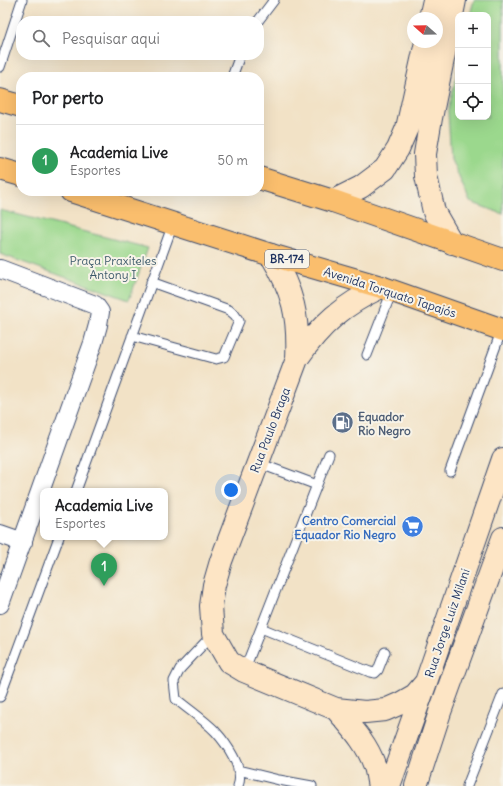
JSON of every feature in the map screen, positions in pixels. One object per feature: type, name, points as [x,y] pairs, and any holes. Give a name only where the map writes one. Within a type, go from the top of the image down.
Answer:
[{"type":"highway","points":[[0,100],[16,105]]},
{"type":"highway","points":[[0,169],[16,174]]},
{"type":"highway","points":[[264,180],[333,201],[503,260]]},
{"type":"highway","name":"Avenida Torquato Tapajós","points":[[87,196],[271,255],[386,289],[502,330]]},
{"type":"street","points":[[431,12],[434,0]]},
{"type":"street","points":[[452,243],[434,212],[426,176],[425,154],[455,0]]},
{"type":"street","points":[[333,201],[361,187],[385,169],[398,150],[407,128],[425,48]]},
{"type":"street","name":"Rua Paulo Braga","points":[[271,255],[286,283],[296,315],[298,337],[297,358]]},
{"type":"street","points":[[0,269],[95,305],[100,312],[93,343],[42,488]]},
{"type":"street","name":"Rua Paulo Braga","points":[[386,289],[361,296],[343,308],[325,323],[297,358],[221,561],[214,585],[211,606],[213,634],[229,662],[244,671],[336,709],[365,712],[385,710],[415,695],[426,682]]},
{"type":"street","name":"Rua Jorge Luiz Milani","points":[[389,786],[503,459]]},
{"type":"street","points":[[0,604],[40,494]]},
{"type":"street","points":[[0,534],[23,542]]},
{"type":"street","name":"Rua Jorge Luiz Milani","points":[[416,786],[440,712],[503,538]]},
{"type":"street","name":"Rua Paulo Braga","points":[[336,709],[360,736],[368,748],[375,766],[379,786]]},
{"type":"lane","points":[[17,16],[22,0]]},
{"type":"lane","points":[[262,16],[274,0]]},
{"type":"lane","points":[[0,67],[16,18]]},
{"type":"lane","points":[[234,72],[238,60]]},
{"type":"lane","points":[[77,488],[173,223]]},
{"type":"lane","points":[[132,336],[216,360],[224,357],[239,321],[229,310],[151,282]]},
{"type":"lane","points":[[367,355],[386,289]]},
{"type":"lane","points":[[450,471],[502,330]]},
{"type":"lane","points":[[244,671],[329,454]]},
{"type":"lane","points":[[258,463],[317,485]]},
{"type":"lane","points":[[0,697],[58,540]]},
{"type":"lane","points":[[261,628],[375,673],[378,670],[385,652]]},
{"type":"lane","points":[[213,634],[180,669],[174,680],[176,699],[215,732],[236,760],[240,781],[238,786]]},
{"type":"lane","points":[[466,786],[503,694]]},
{"type":"lane","points":[[238,770],[312,786]]},
{"type":"green space","points":[[474,0],[503,0],[503,214],[470,202],[451,159],[448,112],[455,80],[455,120],[491,120],[491,12],[471,12]]},
{"type":"green space","name":"Praça Praxíteles Antony I","points":[[0,210],[148,248],[129,300],[0,254]]},
{"type":"place","name":"Equador Rio Negro","points":[[342,423]]},
{"type":"place","name":"Centro Comercial Equador Rio Negro","points":[[412,527]]},
{"type":"place","name":"Academia Live","points":[[104,586]]}]
